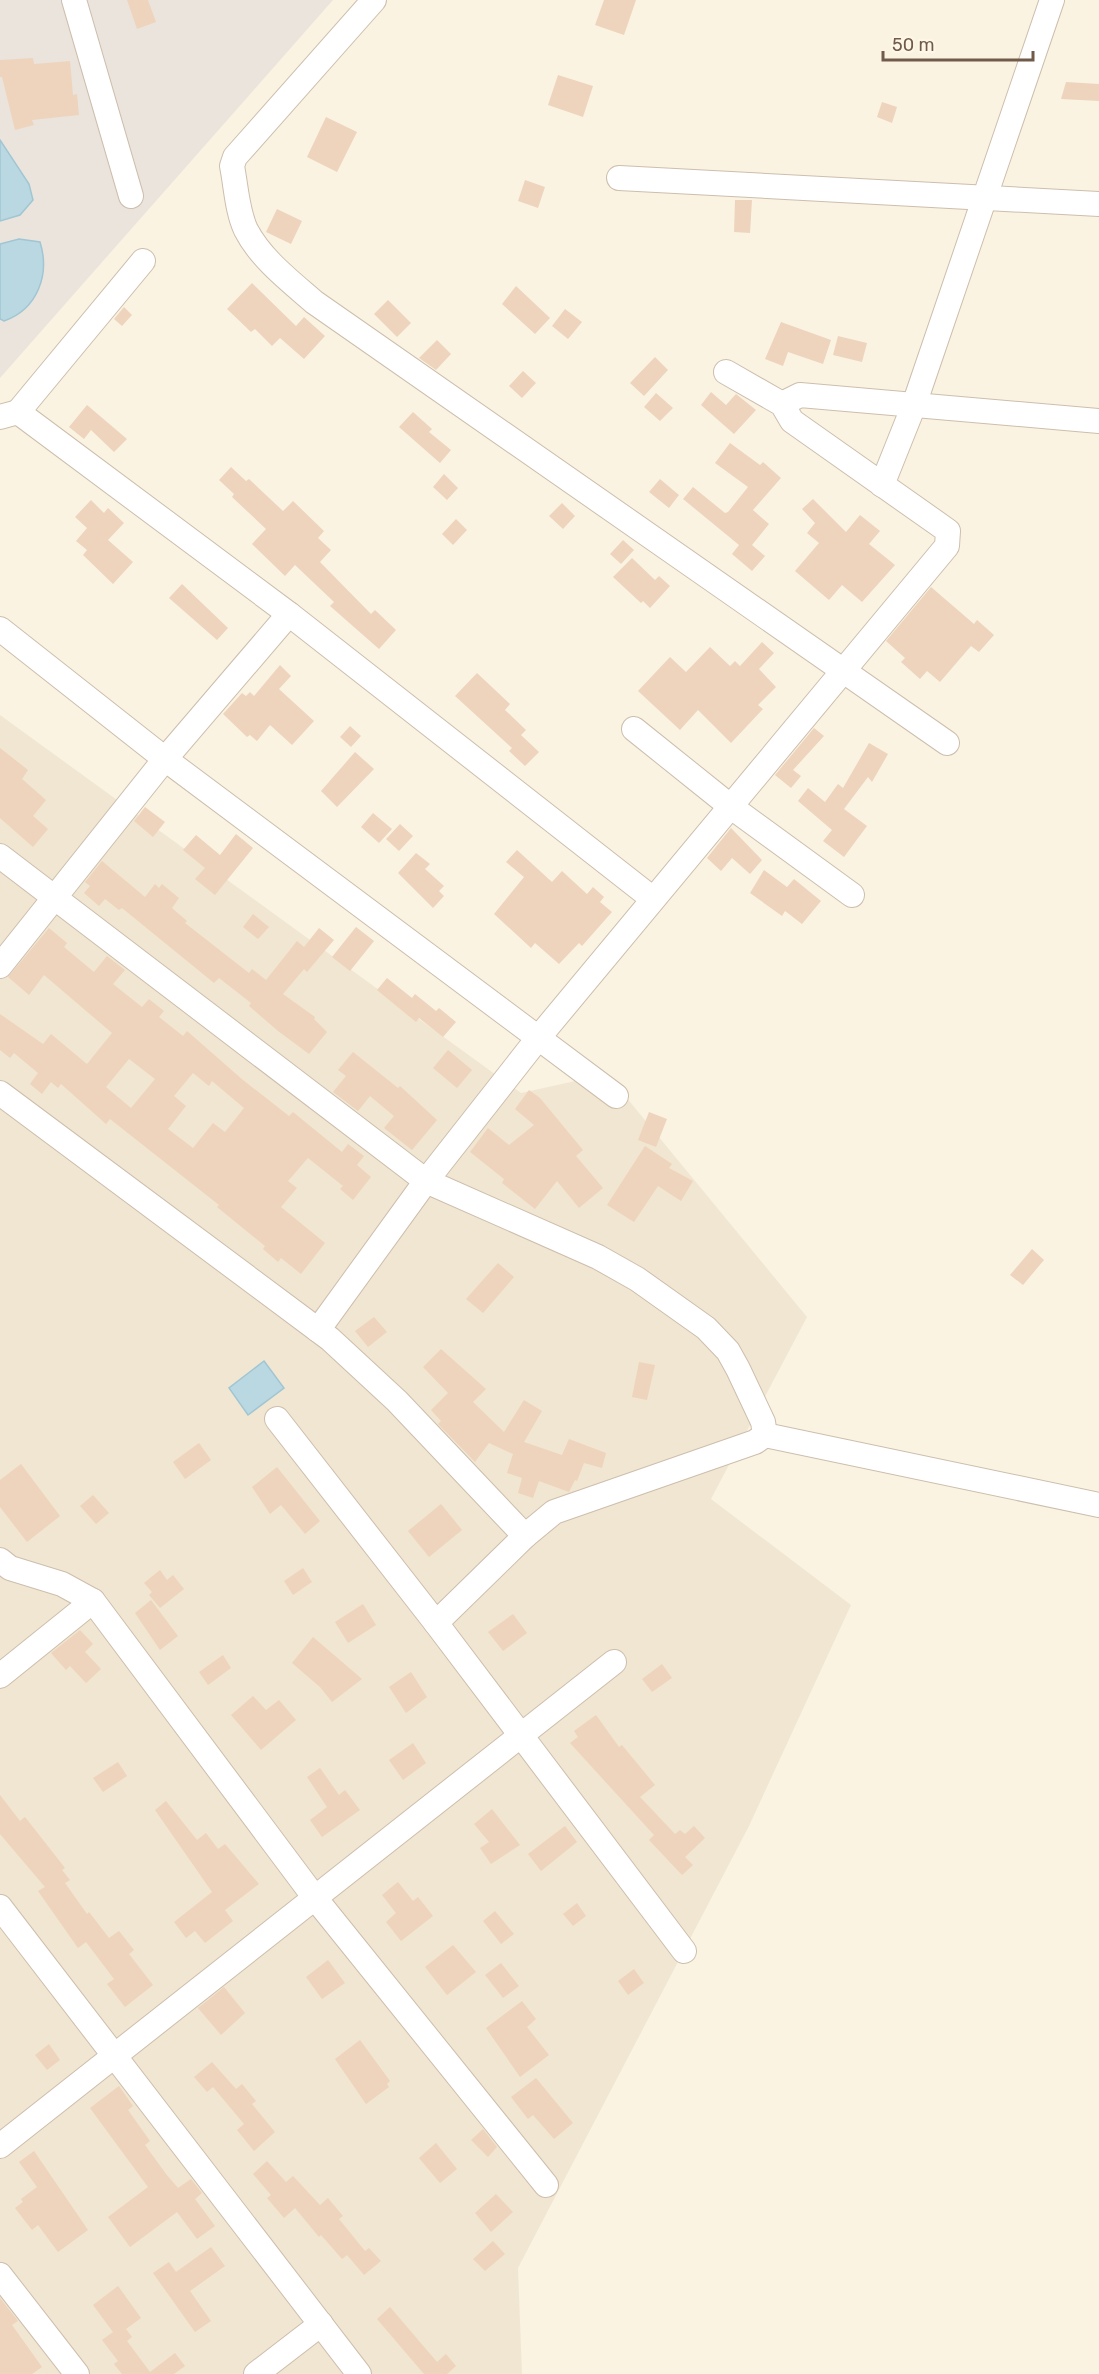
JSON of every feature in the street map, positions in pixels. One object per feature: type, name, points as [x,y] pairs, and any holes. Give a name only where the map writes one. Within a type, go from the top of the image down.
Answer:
[{"type":"street","points":[[74,0],[131,196]]},
{"type":"street","points":[[374,0],[235,157],[232,166],[246,230],[277,270],[314,302],[946,743]]},
{"type":"street","points":[[882,484],[914,405],[1052,0]]},
{"type":"street","points":[[619,178],[1099,204]]},
{"type":"street","points":[[143,261],[9,415],[289,614],[653,899]]},
{"type":"street","points":[[318,1330],[426,1181],[539,1037],[947,546],[948,531],[792,421],[782,404],[726,372]]},
{"type":"street","points":[[782,404],[801,395],[1099,421]]},
{"type":"street","points":[[0,966],[165,759],[289,614]]},
{"type":"street","points":[[0,629],[165,759],[616,1096]]},
{"type":"street","points":[[634,729],[730,806],[852,895]]},
{"type":"street","points":[[0,856],[426,1181],[598,1257],[637,1279],[706,1328],[728,1351],[763,1422],[765,1434]]},
{"type":"street","points":[[0,1093],[318,1330],[397,1401],[525,1536]]},
{"type":"street","points":[[277,1419],[436,1623],[684,1951]]},
{"type":"street","points":[[436,1623],[525,1536],[555,1512],[745,1447],[765,1434],[1099,1505]]},
{"type":"street","points":[[0,1560],[10,1568],[62,1584],[93,1601],[315,1898],[546,2185]]},
{"type":"street","points":[[0,1676],[93,1601]]},
{"type":"street","points":[[0,2146],[615,1662]]},
{"type":"street","points":[[0,1907],[359,2374]]},
{"type":"street","points":[[0,2275],[77,2374]]},
{"type":"street","points":[[256,2374],[321,2324]]},
{"type":"shaded area","points":[[0,0],[333,0],[0,378]]},
{"type":"shaded area","points":[[0,715],[521,1093],[607,1074],[807,1317],[711,1499],[851,1605],[749,1826],[518,2268],[522,2374],[0,2374]]},
{"type":"water","points":[[0,140],[29,184],[33,200],[20,215],[0,221]]},
{"type":"water","points":[[19,239],[40,242],[43,254],[42,278],[33,299],[16,315],[4,321],[0,319],[0,244]]},
{"type":"water","points":[[264,1361],[284,1388],[248,1415],[229,1388]]},
{"type":"building","points":[[127,0],[148,0],[156,22],[137,29]]},
{"type":"building","points":[[604,0],[636,0],[624,35],[595,25]]},
{"type":"building","points":[[33,58],[34,64],[70,61],[73,95],[77,94],[79,115],[32,120],[34,125],[15,130],[2,77],[0,77],[0,60]]},
{"type":"building","points":[[558,75],[593,86],[583,117],[548,105]]},
{"type":"building","points":[[1066,82],[1099,84],[1099,101],[1061,99]]},
{"type":"building","points":[[882,102],[897,107],[892,123],[877,117]]},
{"type":"building","points":[[326,117],[357,132],[337,172],[307,157]]},
{"type":"building","points":[[525,180],[545,187],[538,208],[518,201]]},
{"type":"building","points":[[735,200],[752,200],[750,233],[734,232]]},
{"type":"building","points":[[277,209],[302,221],[291,244],[266,232]]},
{"type":"building","points":[[252,283],[296,326],[304,317],[325,336],[304,359],[280,338],[272,346],[255,329],[251,332],[227,309]]},
{"type":"building","points":[[516,286],[550,318],[535,334],[502,304]]},
{"type":"building","points":[[388,300],[411,323],[397,337],[374,314]]},
{"type":"building","points":[[124,307],[132,315],[122,326],[114,319]]},
{"type":"building","points":[[565,309],[582,322],[568,339],[552,326]]},
{"type":"building","points":[[781,322],[831,340],[823,364],[788,352],[783,366],[765,359]]},
{"type":"building","points":[[838,336],[867,343],[862,362],[833,355]]},
{"type":"building","points":[[437,340],[451,354],[436,370],[419,358]]},
{"type":"building","points":[[655,357],[668,370],[644,396],[630,383]]},
{"type":"building","points":[[523,371],[536,383],[522,398],[509,386]]},
{"type":"building","points":[[711,392],[726,405],[736,394],[756,410],[734,434],[701,405]]},
{"type":"building","points":[[656,393],[673,408],[660,421],[644,407]]},
{"type":"building","points":[[87,405],[127,439],[114,452],[91,430],[84,439],[69,427]]},
{"type":"building","points":[[413,412],[432,429],[429,432],[451,450],[440,463],[399,427]]},
{"type":"building","points":[[730,443],[760,465],[763,462],[781,478],[753,510],[769,524],[752,545],[765,556],[752,571],[732,554],[739,545],[683,499],[693,487],[725,513],[728,512],[748,487],[715,463]]},
{"type":"building","points":[[231,467],[246,481],[249,479],[283,511],[293,501],[324,531],[318,538],[331,550],[320,562],[371,614],[375,610],[396,630],[379,649],[330,606],[334,602],[295,565],[285,576],[252,544],[266,529],[232,497],[234,494],[219,480]]},
{"type":"building","points":[[444,474],[458,488],[447,500],[433,487]]},
{"type":"building","points":[[660,479],[679,495],[669,508],[649,492]]},
{"type":"building","points":[[813,499],[846,532],[860,515],[880,531],[869,544],[895,565],[862,602],[842,585],[829,600],[795,571],[819,543],[807,533],[815,523],[802,509]]},
{"type":"building","points":[[91,500],[104,513],[108,508],[124,523],[108,540],[133,562],[113,584],[83,555],[87,550],[76,541],[87,528],[75,517]]},
{"type":"building","points":[[562,503],[575,516],[563,529],[549,516]]},
{"type":"building","points":[[456,519],[467,530],[453,545],[442,534]]},
{"type":"building","points":[[623,540],[634,550],[621,564],[610,554]]},
{"type":"building","points":[[632,558],[655,580],[659,576],[670,586],[650,608],[643,601],[641,603],[613,577]]},
{"type":"building","points":[[182,584],[228,628],[217,640],[169,598]]},
{"type":"building","points":[[931,587],[974,624],[977,620],[994,635],[979,652],[971,646],[940,682],[927,671],[920,679],[901,662],[905,658],[886,641]]},
{"type":"building","points":[[762,642],[774,653],[759,669],[776,687],[758,705],[763,709],[731,743],[698,710],[680,730],[638,691],[670,657],[686,672],[710,647],[730,666],[735,661],[740,666]]},
{"type":"building","points":[[280,665],[291,676],[279,689],[314,721],[292,745],[270,725],[257,741],[250,735],[247,737],[223,714],[242,693],[246,696],[250,692],[254,696]]},
{"type":"building","points":[[477,673],[510,704],[505,710],[526,730],[521,735],[539,752],[525,766],[509,751],[512,748],[455,696]]},
{"type":"building","points":[[350,726],[361,736],[351,747],[340,737]]},
{"type":"building","points":[[814,728],[824,736],[793,770],[801,776],[791,788],[775,775]]},
{"type":"building","points":[[869,743],[888,754],[872,782],[868,777],[844,809],[867,826],[844,857],[823,841],[832,830],[798,801],[808,788],[825,802],[838,784],[843,788]]},
{"type":"building","points":[[0,748],[28,770],[22,779],[46,800],[33,816],[48,829],[33,847],[0,818]]},
{"type":"building","points":[[355,752],[374,769],[337,807],[321,791]]},
{"type":"building","points":[[145,807],[165,822],[153,837],[134,821]]},
{"type":"building","points":[[373,813],[392,829],[379,843],[361,827]]},
{"type":"building","points":[[400,824],[413,836],[399,851],[386,839]]},
{"type":"building","points":[[731,828],[762,860],[750,874],[732,858],[721,871],[707,858]]},
{"type":"building","points":[[236,834],[253,848],[215,895],[195,879],[205,868],[183,850],[196,835],[220,855]]},
{"type":"building","points":[[517,850],[552,882],[562,871],[587,894],[593,887],[604,897],[600,902],[612,912],[582,946],[579,943],[559,964],[535,943],[531,948],[494,914],[524,877],[506,862]]},
{"type":"building","points":[[416,853],[430,864],[425,869],[444,886],[439,891],[444,896],[433,908],[398,873]]},
{"type":"building","points":[[102,861],[145,897],[155,884],[159,888],[162,884],[179,898],[172,908],[187,921],[185,923],[249,973],[252,969],[266,980],[297,941],[304,947],[319,928],[334,940],[307,972],[304,969],[283,994],[315,1017],[314,1019],[327,1032],[309,1054],[278,1031],[249,1006],[251,1003],[219,978],[214,983],[122,908],[119,910],[105,899],[99,906],[84,893],[90,886],[85,882]]},
{"type":"building","points":[[764,870],[787,887],[794,879],[821,901],[802,924],[785,911],[782,916],[750,893]]},
{"type":"building","points":[[253,914],[269,927],[258,939],[243,927]]},
{"type":"building","points":[[356,927],[374,941],[350,971],[332,957]]},
{"type":"building","points":[[49,928],[67,943],[64,947],[94,972],[107,956],[125,970],[113,984],[142,1007],[149,999],[164,1011],[159,1017],[183,1036],[187,1031],[289,1116],[293,1112],[342,1152],[348,1144],[364,1156],[357,1165],[371,1177],[353,1200],[340,1189],[343,1186],[308,1158],[288,1181],[297,1188],[281,1207],[325,1243],[301,1274],[281,1258],[278,1262],[263,1249],[265,1246],[217,1207],[219,1205],[110,1119],[106,1124],[61,1084],[58,1088],[51,1082],[42,1094],[30,1084],[38,1073],[14,1053],[10,1058],[0,1050],[0,1014],[43,1044],[51,1034],[87,1064],[112,1033],[44,975],[29,995],[8,977]],"holes":[[[129,1059],[155,1079],[131,1108],[106,1087]],[[193,1073],[209,1086],[212,1081],[244,1108],[225,1132],[213,1123],[193,1148],[168,1129],[186,1106],[174,1096]]]},
{"type":"building","points":[[387,978],[412,998],[415,994],[436,1011],[439,1008],[456,1022],[443,1037],[419,1018],[416,1022],[377,990]]},
{"type":"building","points":[[448,1050],[472,1070],[457,1088],[433,1068]]},
{"type":"building","points":[[353,1052],[398,1088],[400,1086],[437,1120],[412,1150],[384,1128],[394,1116],[370,1096],[358,1111],[333,1092],[346,1076],[338,1070]]},
{"type":"building","points":[[529,1090],[540,1098],[583,1150],[576,1156],[603,1188],[579,1208],[557,1181],[535,1209],[502,1183],[504,1179],[470,1152],[488,1128],[509,1145],[534,1125],[515,1109]]},
{"type":"building","points":[[649,1112],[667,1119],[656,1147],[638,1140]]},
{"type":"building","points":[[645,1146],[672,1164],[669,1168],[693,1181],[681,1201],[658,1186],[634,1222],[607,1205]]},
{"type":"building","points":[[1032,1249],[1044,1260],[1023,1285],[1010,1275]]},
{"type":"building","points":[[498,1263],[514,1277],[483,1313],[466,1299]]},
{"type":"building","points":[[374,1317],[387,1332],[368,1347],[355,1331]]},
{"type":"building","points":[[441,1349],[486,1389],[473,1402],[504,1432],[524,1400],[542,1411],[524,1442],[562,1455],[569,1439],[606,1453],[602,1468],[584,1463],[577,1481],[575,1480],[569,1492],[539,1481],[533,1498],[518,1493],[522,1478],[507,1473],[513,1454],[489,1443],[475,1462],[438,1424],[441,1421],[431,1410],[448,1393],[423,1367]]},
{"type":"building","points":[[639,1362],[655,1365],[647,1400],[632,1397]]},
{"type":"building","points":[[199,1443],[211,1460],[185,1479],[173,1462]]},
{"type":"building","points":[[21,1464],[60,1516],[27,1542],[0,1507],[0,1480]]},
{"type":"building","points":[[277,1467],[320,1521],[305,1534],[281,1505],[270,1514],[252,1487]]},
{"type":"building","points":[[93,1495],[109,1513],[96,1524],[80,1506]]},
{"type":"building","points":[[441,1504],[462,1530],[429,1557],[408,1531]]},
{"type":"building","points":[[303,1568],[312,1582],[293,1595],[284,1581]]},
{"type":"building","points":[[160,1570],[167,1580],[173,1575],[184,1589],[160,1608],[149,1595],[152,1592],[144,1583]]},
{"type":"building","points":[[151,1600],[178,1636],[160,1650],[135,1613]]},
{"type":"building","points":[[363,1604],[376,1625],[348,1643],[335,1622]]},
{"type":"building","points":[[513,1614],[527,1633],[503,1651],[488,1632]]},
{"type":"building","points":[[80,1630],[93,1644],[85,1652],[101,1669],[86,1683],[70,1666],[66,1670],[51,1653]]},
{"type":"building","points":[[313,1637],[362,1679],[332,1702],[320,1687],[292,1663]]},
{"type":"building","points":[[223,1655],[231,1668],[208,1685],[199,1672]]},
{"type":"building","points":[[662,1664],[672,1678],[652,1692],[642,1679]]},
{"type":"building","points":[[411,1672],[427,1697],[406,1713],[389,1687]]},
{"type":"building","points":[[253,1696],[266,1710],[279,1700],[296,1720],[261,1750],[231,1715]]},
{"type":"building","points":[[596,1715],[619,1747],[622,1745],[655,1785],[640,1797],[675,1834],[680,1830],[685,1834],[694,1826],[705,1838],[685,1857],[693,1865],[682,1875],[649,1840],[654,1835],[570,1743],[578,1737],[574,1731]]},
{"type":"building","points":[[413,1743],[426,1763],[403,1780],[389,1760]]},
{"type":"building","points":[[118,1762],[127,1776],[103,1792],[93,1778]]},
{"type":"building","points":[[320,1768],[339,1795],[345,1790],[360,1810],[322,1837],[310,1820],[327,1807],[307,1777]]},
{"type":"building","points":[[0,1795],[20,1821],[25,1817],[65,1868],[62,1870],[70,1880],[65,1883],[87,1914],[89,1912],[109,1938],[119,1931],[134,1950],[129,1954],[153,1985],[125,2007],[107,1984],[114,1979],[86,1942],[78,1948],[38,1891],[45,1887],[0,1834]]},
{"type":"building","points":[[166,1801],[197,1840],[206,1833],[218,1849],[225,1844],[259,1884],[225,1910],[233,1921],[205,1943],[195,1931],[186,1938],[174,1922],[212,1892],[155,1810]]},
{"type":"building","points":[[492,1809],[520,1845],[491,1864],[480,1848],[489,1842],[474,1824]]},
{"type":"building","points":[[565,1826],[577,1842],[541,1871],[528,1854]]},
{"type":"building","points":[[398,1882],[413,1901],[418,1897],[433,1916],[401,1941],[386,1922],[396,1913],[382,1895]]},
{"type":"building","points":[[577,1903],[586,1916],[573,1926],[563,1914]]},
{"type":"building","points":[[495,1911],[514,1934],[501,1944],[483,1921]]},
{"type":"building","points":[[453,1945],[476,1972],[447,1995],[425,1967]]},
{"type":"building","points":[[328,1960],[345,1983],[322,1999],[306,1977]]},
{"type":"building","points":[[501,1963],[519,1986],[503,1998],[485,1975]]},
{"type":"building","points":[[634,1969],[644,1983],[628,1995],[618,1981]]},
{"type":"building","points":[[224,1987],[245,2013],[221,2035],[198,2008]]},
{"type":"building","points":[[522,2001],[536,2019],[527,2027],[549,2055],[520,2077],[486,2028]]},
{"type":"building","points":[[360,2040],[390,2081],[387,2084],[389,2087],[366,2104],[335,2059]]},
{"type":"building","points":[[49,2044],[60,2060],[47,2070],[35,2055]]},
{"type":"building","points":[[212,2062],[236,2089],[242,2084],[256,2101],[252,2104],[275,2132],[254,2151],[237,2130],[244,2124],[213,2087],[207,2092],[194,2077]]},
{"type":"building","points":[[536,2078],[573,2123],[554,2139],[533,2115],[528,2119],[511,2097]]},
{"type":"building","points":[[119,2086],[133,2106],[128,2110],[150,2141],[145,2145],[166,2174],[178,2188],[191,2179],[202,2193],[195,2199],[215,2226],[197,2239],[177,2212],[130,2247],[108,2217],[148,2187],[90,2108]]},
{"type":"building","points":[[483,2129],[497,2147],[488,2157],[471,2140]]},
{"type":"building","points":[[436,2143],[457,2169],[440,2183],[419,2158]]},
{"type":"building","points":[[34,2151],[88,2230],[58,2252],[38,2225],[32,2230],[15,2208],[23,2202],[21,2199],[37,2187],[19,2162]]},
{"type":"building","points":[[267,2161],[286,2182],[293,2176],[320,2205],[328,2198],[343,2216],[339,2219],[365,2251],[369,2248],[381,2261],[364,2275],[347,2255],[342,2259],[321,2235],[319,2237],[295,2208],[284,2218],[267,2198],[271,2195],[253,2174]]},
{"type":"building","points":[[496,2194],[513,2212],[491,2232],[475,2213]]},
{"type":"building","points":[[493,2241],[505,2254],[485,2271],[473,2259]]},
{"type":"building","points":[[211,2247],[225,2266],[190,2291],[211,2321],[195,2332],[153,2273],[169,2262],[176,2272]]},
{"type":"building","points":[[118,2286],[141,2318],[126,2329],[132,2337],[127,2341],[150,2372],[175,2353],[185,2366],[174,2374],[122,2374],[114,2364],[118,2361],[102,2340],[113,2332],[93,2305]]},
{"type":"building","points":[[0,2298],[18,2321],[12,2325],[42,2367],[32,2374],[0,2374]]},
{"type":"building","points":[[390,2307],[437,2362],[446,2354],[456,2366],[447,2374],[424,2374],[377,2319]]}]
